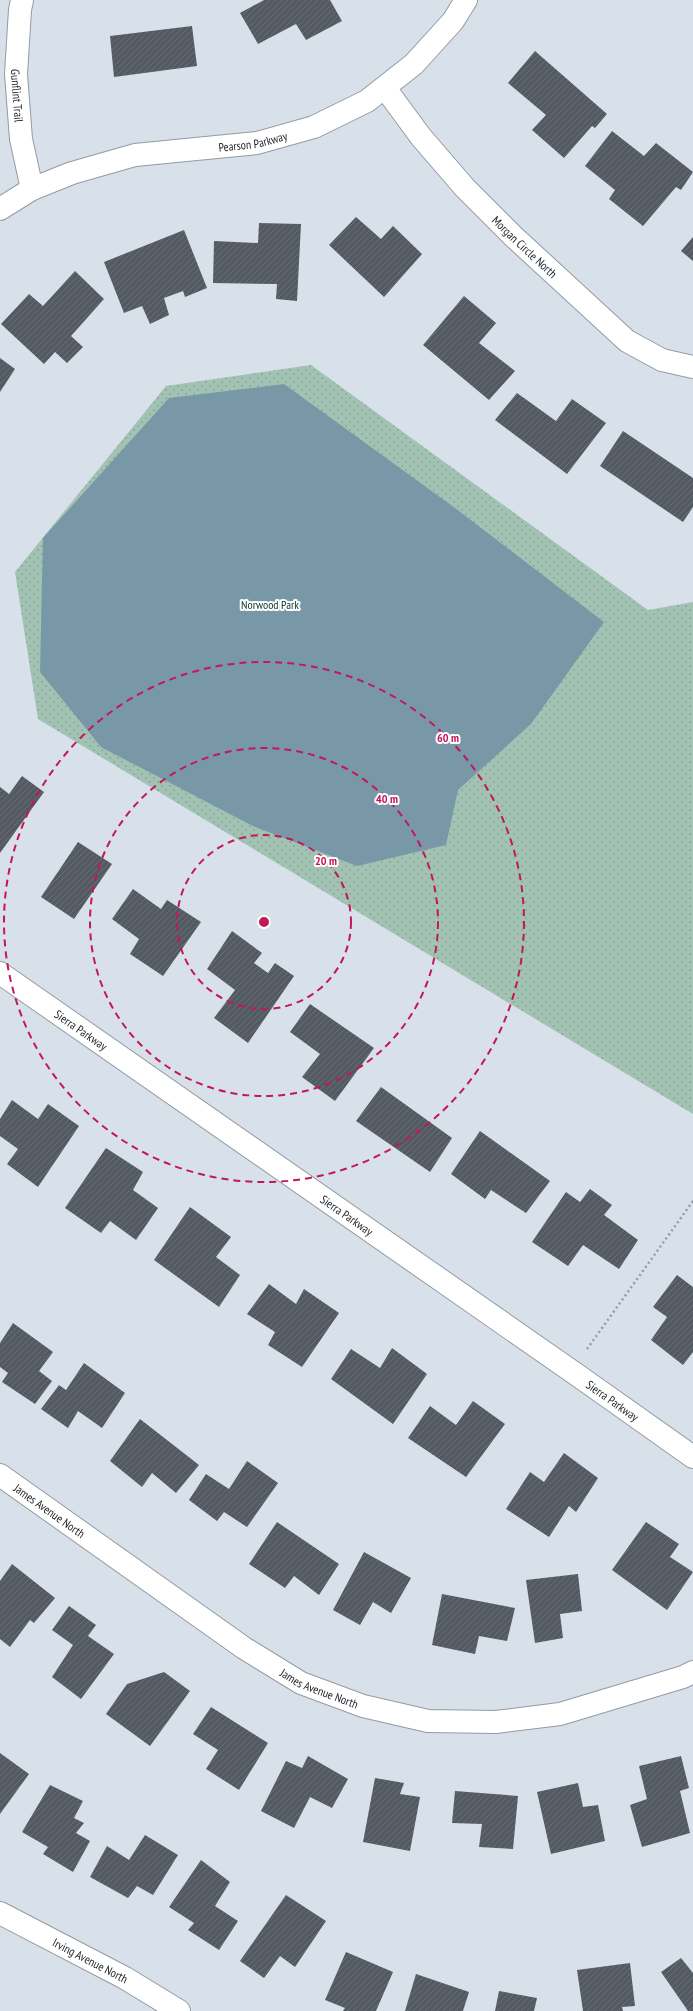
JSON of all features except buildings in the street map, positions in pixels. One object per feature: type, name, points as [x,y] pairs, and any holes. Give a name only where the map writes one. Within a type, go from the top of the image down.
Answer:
[{"type":"street","name":"Gunflint Trail","points":[[22,0],[16,74],[21,139],[32,189]]},
{"type":"street","name":"Pearson Parkway","points":[[0,208],[32,189],[72,173],[135,155],[257,143],[307,129],[367,101],[385,88],[414,64],[452,21],[466,0]]},
{"type":"street","name":"Morgan Circle North","points":[[385,88],[421,137],[465,188],[513,236],[627,341],[662,360],[693,367]]},
{"type":"street","name":"Sierra Parkway","points":[[0,973],[572,1371],[693,1458]]},
{"type":"street","name":"James Avenue North","points":[[0,1475],[244,1648],[301,1683],[363,1706],[428,1721],[496,1722],[560,1714],[669,1681],[693,1672]]},
{"type":"street","name":"Irving Avenue North","points":[[0,1913],[125,1978],[179,2011]]},
{"type":"path","points":[[572,1371],[693,1201]]},
{"type":"green space","name":"Norwood Park","points":[[311,365],[648,610],[693,602],[693,1114],[38,719],[15,572],[166,386]]},
{"type":"water","points":[[284,384],[455,508],[604,622],[531,724],[458,790],[446,845],[357,866],[253,826],[101,747],[40,672],[43,538],[169,398]]}]
